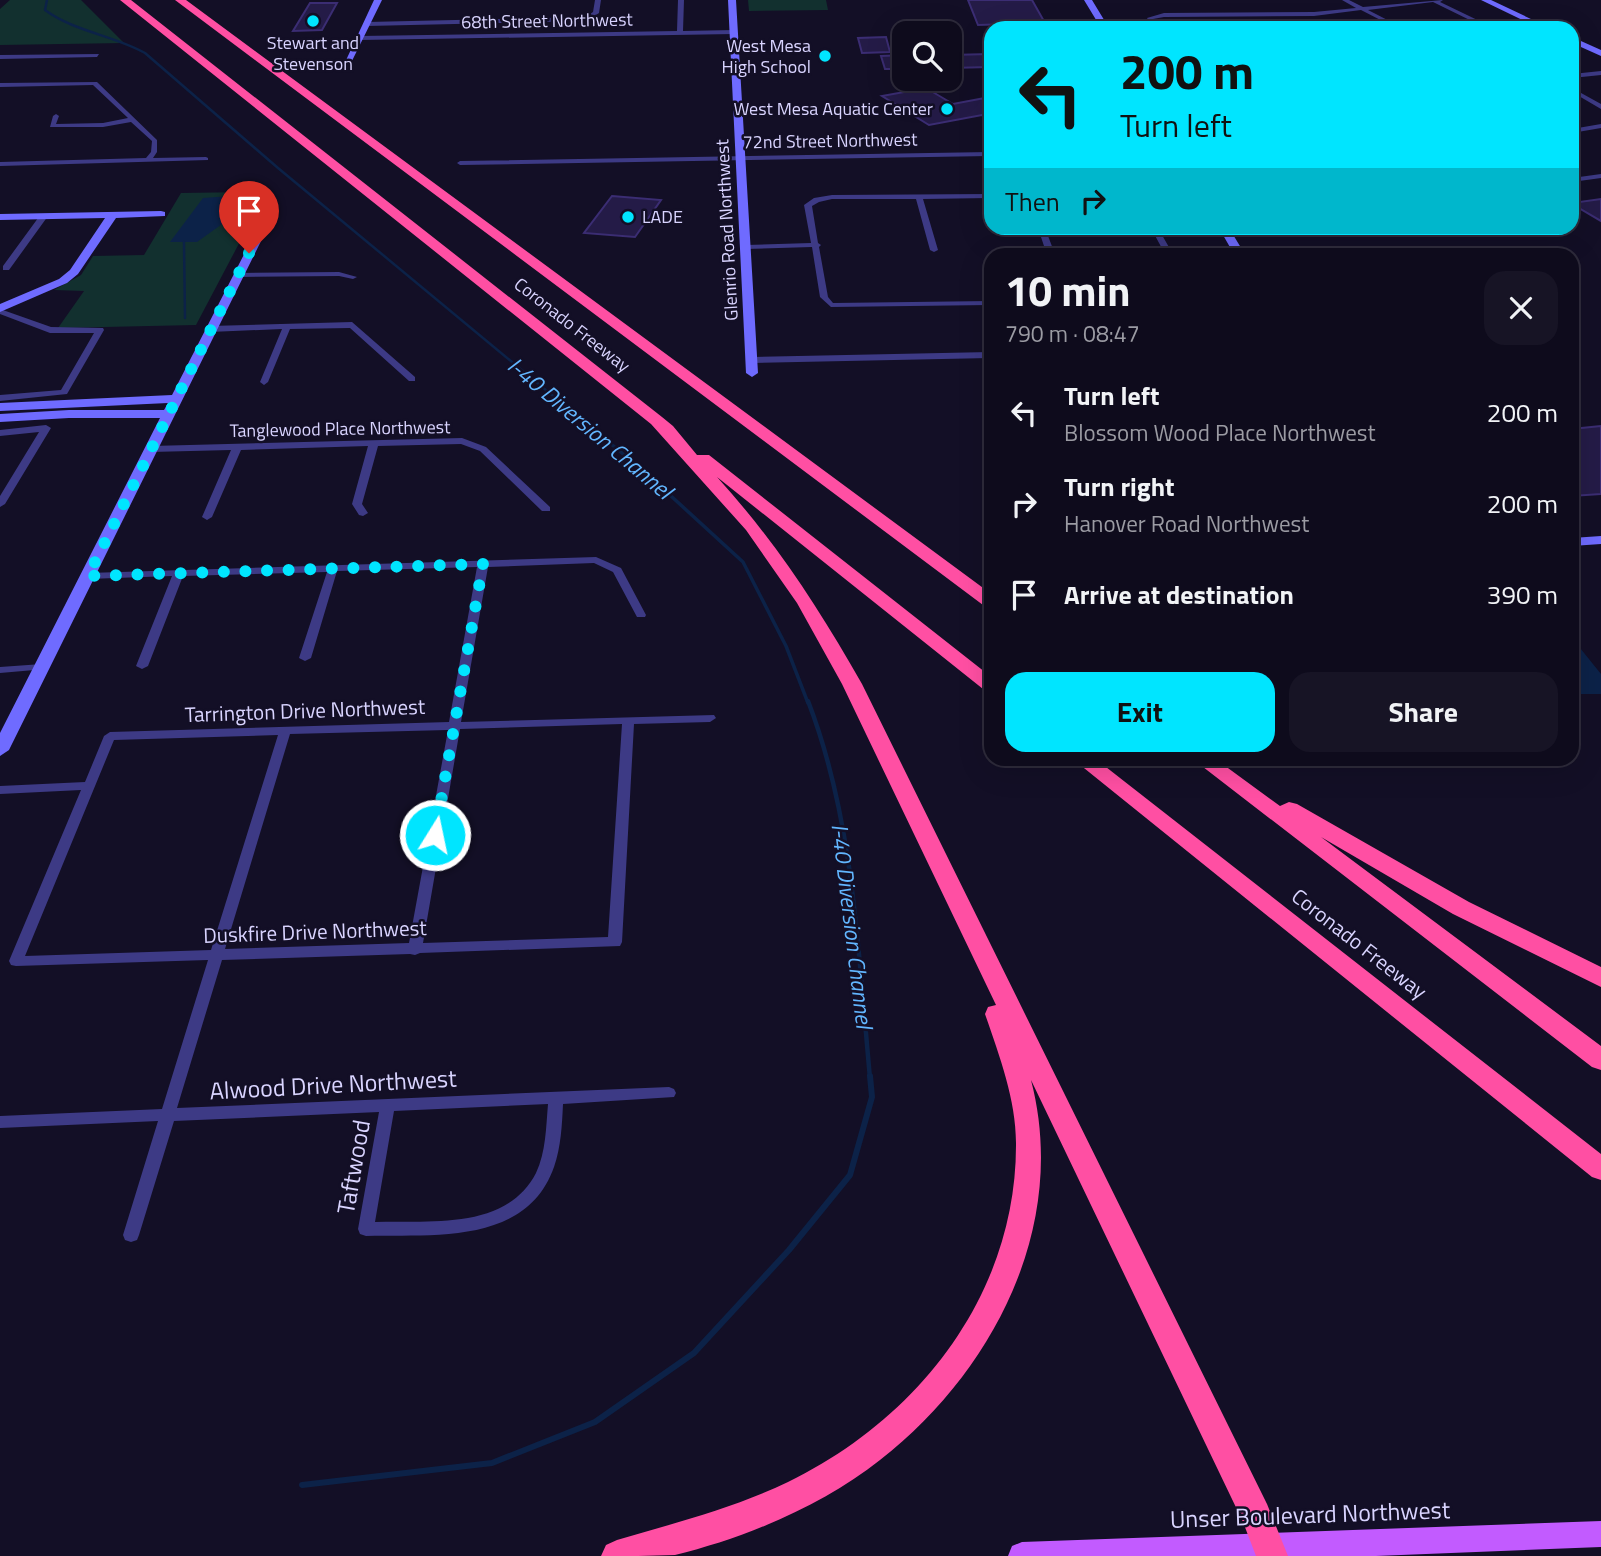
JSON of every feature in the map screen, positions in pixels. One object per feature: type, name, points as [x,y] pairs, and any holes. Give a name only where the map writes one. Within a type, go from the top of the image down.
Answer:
[{"type":"highway","name":"Coronado Freeway","points":[[125,0],[984,680]]},
{"type":"highway","name":"Coronado Freeway","points":[[180,0],[984,597]]},
{"type":"highway","points":[[656,420],[752,526],[806,603],[852,684],[958,907],[1250,1503],[1270,1551]]},
{"type":"highway","name":"Coronado Freeway","points":[[1092,766],[1601,1169]]},
{"type":"highway","points":[[1213,766],[1601,1060]]},
{"type":"highway","points":[[1215,766],[1461,908],[1601,978]]},
{"type":"highway","points":[[617,1556],[750,1515],[825,1478],[878,1443],[925,1401],[963,1354],[990,1310],[1012,1258],[1026,1205],[1029,1142],[1022,1091],[1010,1049],[958,907]]},
{"type":"main road","name":"Unser Boulevard Northwest","points":[[1022,1556],[1270,1551],[1601,1534]]},
{"type":"street","points":[[344,69],[378,0]]},
{"type":"street","points":[[367,24],[587,19],[596,13],[598,0]]},
{"type":"street","points":[[680,33],[681,0]]},
{"type":"street","name":"Glenrio Road Northwest","points":[[732,0],[752,373]]},
{"type":"street","points":[[1088,0],[1101,21]]},
{"type":"street","points":[[1345,0],[1386,21]]},
{"type":"street","points":[[1433,0],[1476,21]]},
{"type":"street","points":[[1152,21],[1150,18],[1153,16],[1314,14],[1440,0]]},
{"type":"street","points":[[1485,0],[1531,21]]},
{"type":"street","name":"68th Street Northwest","points":[[360,38],[734,32]]},
{"type":"street","points":[[1579,43],[1601,53]]},
{"type":"street","points":[[0,57],[97,55]]},
{"type":"street","points":[[1579,75],[1601,73]]},
{"type":"street","points":[[0,85],[95,82],[155,141],[154,152],[148,161]]},
{"type":"street","points":[[1579,94],[1601,107]]},
{"type":"street","points":[[55,116],[52,126],[103,125],[134,119]]},
{"type":"street","points":[[1579,130],[1601,127]]},
{"type":"street","name":"72nd Street Northwest","points":[[460,163],[984,154]]},
{"type":"street","points":[[0,164],[206,159]]},
{"type":"street","points":[[1579,179],[1601,176]]},
{"type":"street","points":[[984,195],[817,200],[808,205],[824,297],[831,305],[984,303]]},
{"type":"street","points":[[919,197],[934,250]]},
{"type":"street","points":[[0,309],[63,281],[74,272],[113,214]]},
{"type":"street","points":[[0,217],[161,214]]},
{"type":"street","points":[[6,268],[44,216]]},
{"type":"street","points":[[0,750],[261,231]]},
{"type":"street","points":[[746,247],[817,245]]},
{"type":"street","points":[[238,275],[339,274],[354,277]]},
{"type":"street","points":[[0,309],[50,330],[100,330],[64,392],[0,398]]},
{"type":"street","points":[[210,329],[352,325],[412,379]]},
{"type":"street","points":[[264,382],[287,327]]},
{"type":"street","points":[[751,360],[984,355]]},
{"type":"street","points":[[0,407],[175,399]]},
{"type":"street","points":[[0,418],[69,414],[167,414]]},
{"type":"street","points":[[0,433],[46,428],[0,504]]},
{"type":"street","name":"Tanglewood Place Northwest","points":[[151,449],[463,442],[483,449],[546,509]]},
{"type":"street","points":[[363,513],[357,504],[374,443]]},
{"type":"street","points":[[207,517],[237,447]]},
{"type":"street","points":[[1579,542],[1601,540]]},
{"type":"street","points":[[88,576],[596,560],[617,570],[641,615]]},
{"type":"street","points":[[415,950],[483,564]]},
{"type":"street","points":[[305,658],[333,569]]},
{"type":"street","points":[[142,666],[179,573]]},
{"type":"street","points":[[0,670],[42,667]]},
{"type":"street","name":"Tarrington Drive Northwest","points":[[88,786],[110,736],[710,718]]},
{"type":"street","name":"Duskfire Drive Northwest","points":[[88,786],[16,961],[615,942],[628,721]]},
{"type":"street","points":[[131,1235],[285,732]]},
{"type":"street","points":[[0,790],[88,786]]},
{"type":"street","name":"Alwood Drive Northwest","points":[[0,1122],[669,1093]]},
{"type":"street","points":[[458,1225],[489,1220],[511,1209],[528,1194],[546,1169],[556,1097]]},
{"type":"street","name":"Taftwood","points":[[388,1105],[366,1229],[458,1225]]},
{"type":"green space","points":[[10,0],[81,0],[124,43],[0,45],[0,9]]},
{"type":"green space","points":[[748,0],[826,0],[828,10],[749,11]]},
{"type":"green space","points":[[249,192],[263,198],[196,325],[58,328],[84,291],[54,290],[81,275],[93,256],[144,255],[181,193]]},
{"type":"water","points":[[245,195],[253,202],[197,242],[170,242],[203,198]]},
{"type":"water","points":[[1579,647],[1601,674],[1601,694],[1579,694]]},
{"type":"building","points":[[968,0],[1032,0],[1044,21],[984,21],[984,25],[978,25]]},
{"type":"building","name":"Stewart and Stevenson","points":[[310,3],[337,3],[322,30],[293,31]]},
{"type":"building","points":[[886,37],[890,52],[862,53],[858,38]]},
{"type":"building","points":[[984,54],[984,67],[962,68],[962,55]]},
{"type":"building","points":[[881,56],[892,56],[892,69],[885,69]]},
{"type":"building","name":"West Mesa Aquatic Center","points":[[910,91],[931,91],[953,104],[984,98],[984,116],[929,125],[882,96]]},
{"type":"building","name":"LADE","points":[[612,196],[661,200],[635,237],[584,233]]},
{"type":"building","points":[[1601,199],[1601,221],[1579,208],[1579,202]]},
{"type":"building","points":[[1601,426],[1601,494],[1579,496],[1579,428]]},
{"type":"waterway","name":"I-40 Diversion Channel","points":[[47,0],[45,10],[57,17],[145,53],[278,168],[570,410]]},
{"type":"waterway","points":[[184,242],[185,318]]},
{"type":"waterway","name":"I-40 Diversion Channel","points":[[568,408],[647,474],[743,562],[786,646],[808,703]]},
{"type":"waterway","name":"I-40 Diversion Channel","points":[[808,701],[823,746],[845,839],[870,1078]]},
{"type":"waterway","name":"I-40 Diversion Channel","points":[[302,1485],[492,1463],[595,1422],[694,1353],[789,1250],[850,1175],[872,1097],[870,1076]]},
{"type":"place","name":"Stewart and Stevenson","points":[[313,21]]},
{"type":"place","name":"West Mesa High School","points":[[825,56]]},
{"type":"place","name":"West Mesa Aquatic Center","points":[[947,109]]},
{"type":"place","name":"LADE","points":[[628,217]]},
{"type":"route","points":[[249,253],[88,576],[483,564],[435,835]]}]
